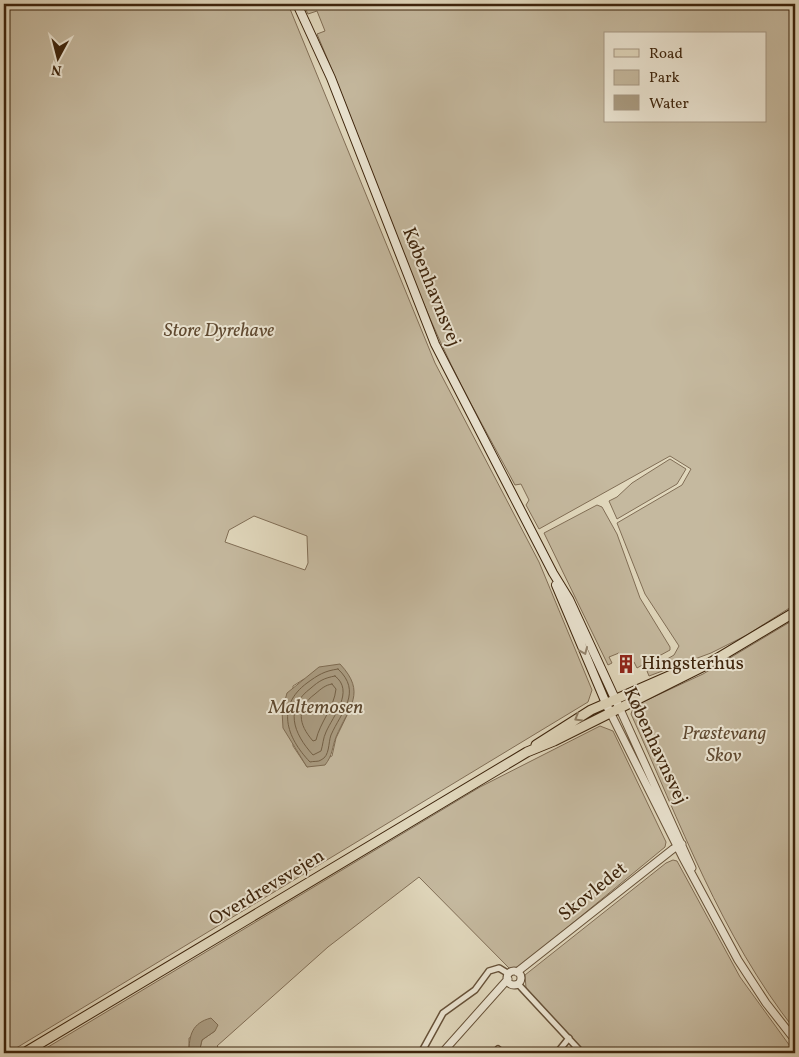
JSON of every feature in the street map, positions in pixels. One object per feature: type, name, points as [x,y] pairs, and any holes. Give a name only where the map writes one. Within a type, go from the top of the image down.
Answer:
[{"type":"main road","name":"Københavnsvej","points":[[297,4],[341,103],[435,344],[553,573],[569,598],[617,703]]},
{"type":"main road","name":"Københavnsvej","points":[[553,573],[559,594],[608,708]]},
{"type":"main road","name":"Overdrevsvejen","points":[[527,752],[554,742],[608,708],[688,667],[718,657],[795,612]]},
{"type":"main road","name":"Overdrevsvejen","points":[[24,1053],[527,752],[574,720],[608,708]]},
{"type":"street","name":"Københavnsvej","points":[[617,703],[695,880],[749,979],[795,1040]]},
{"type":"street","name":"Københavnsvej","points":[[608,708],[680,845]]},
{"type":"street","name":"Skovledet","points":[[442,1053],[491,998],[530,964],[680,845]]},
{"type":"street","points":[[421,1053],[443,1013],[475,990],[488,971],[500,968],[514,978],[582,1053]]},
{"type":"street","points":[[558,1053],[569,1038]]},
{"type":"green space","name":"Store Dyrehave","points":[[4,4],[288,4],[435,363],[539,562],[592,690],[588,702],[8,1053],[4,1053]],"holes":[[[254,516],[307,536],[308,563],[305,570],[225,542],[229,530]],[[304,679],[352,705],[336,738],[332,756],[307,767],[293,746],[293,686]]]},
{"type":"green space","points":[[303,4],[795,4],[795,604],[747,635],[711,653],[649,676],[647,671],[674,655],[679,646],[645,594],[617,523],[682,485],[691,469],[670,456],[539,529],[526,505],[529,500],[521,484],[515,485],[441,344],[402,251],[317,34],[325,31],[317,11],[308,14]]},
{"type":"green space","points":[[670,459],[686,469],[677,484],[617,519],[609,501],[617,497],[632,483]]},
{"type":"green space","points":[[597,505],[602,507],[617,534],[640,598],[670,647],[670,650],[637,668],[634,662],[631,663],[627,658],[621,658],[619,653],[609,657],[612,663],[608,665],[544,533]]},
{"type":"green space","name":"Præstevang Skov","points":[[795,619],[795,1030],[745,956],[724,917],[685,837],[631,714],[634,706],[703,674]]},
{"type":"green space","points":[[600,726],[613,731],[666,842],[665,847],[518,968],[509,968],[419,877],[328,947],[217,1046],[224,1053],[199,1053],[202,1040],[215,1031],[189,1038],[189,1053],[38,1053],[480,787]]},
{"type":"green space","points":[[673,860],[677,861],[740,977],[795,1053],[586,1053],[526,988],[525,975],[666,863]]},
{"type":"water","name":"Maltemosen","points":[[340,664],[353,683],[353,700],[336,737],[328,761],[325,765],[307,767],[283,728],[282,711],[287,693],[319,667]]},
{"type":"water","points":[[211,1018],[218,1025],[215,1031],[202,1040],[199,1053],[189,1053],[193,1031],[200,1023]]},
{"type":"place","name":"Hingsterhus","points":[[626,664]]}]
